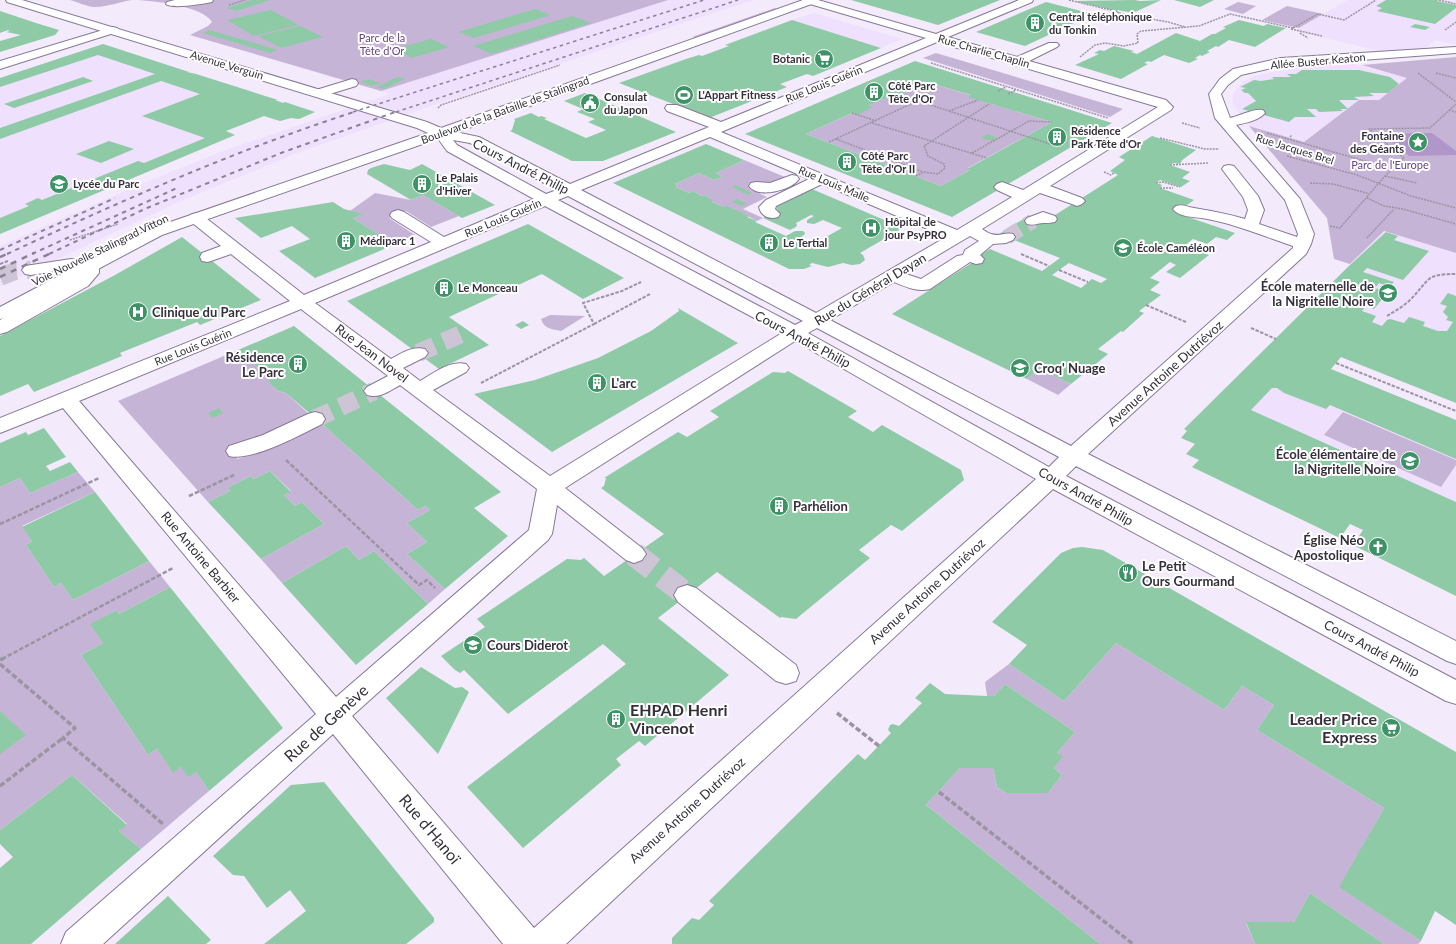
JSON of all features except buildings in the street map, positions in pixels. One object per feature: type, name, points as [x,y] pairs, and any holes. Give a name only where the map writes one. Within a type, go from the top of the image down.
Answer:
[{"type":"street","name":"Avenue Verguin","points":[[11,0],[422,125],[439,127]]},
{"type":"street","points":[[172,4],[181,1],[198,3],[208,0]]},
{"type":"street","name":"Boulevard de la Bataille de Stalingrad","points":[[546,83],[790,0]]},
{"type":"street","name":"Boulevard de la Bataille de Stalingrad","points":[[198,211],[810,0]]},
{"type":"street","name":"Rue Charlie Chaplin","points":[[810,0],[1161,103]]},
{"type":"street","name":"Rue Louis Guérin","points":[[0,426],[303,302],[1028,0]]},
{"type":"street","points":[[0,65],[113,30]]},
{"type":"street","points":[[1019,61],[1053,45]]},
{"type":"street","name":"Allée Buster Keaton","points":[[1223,117],[1216,94],[1224,82],[1237,72],[1281,62],[1456,50]]},
{"type":"street","points":[[320,94],[352,83]]},
{"type":"street","name":"Rue du Général Dayan","points":[[549,487],[795,333],[964,233],[1132,129],[1166,107],[1161,103]]},
{"type":"street","name":"Rue Louis Malle","points":[[669,109],[821,179],[964,233],[988,239]]},
{"type":"street","points":[[1223,117],[1246,119],[1258,113]]},
{"type":"street","points":[[1223,117],[1292,199],[1303,243]]},
{"type":"street","name":"Boulevard de la Bataille de Stalingrad","points":[[198,211],[422,125]]},
{"type":"street","name":"Cours André Philip","points":[[439,127],[474,140],[817,321],[1456,653]]},
{"type":"street","name":"Cours André Philip","points":[[439,127],[452,148],[795,333],[1051,478],[1456,693]]},
{"type":"street","points":[[1059,153],[1075,164]]},
{"type":"street","points":[[1230,170],[1250,196],[1256,210],[1250,226]]},
{"type":"street","points":[[756,186],[763,189],[769,189],[806,172]]},
{"type":"street","points":[[772,214],[768,211],[767,207],[771,203],[821,179]]},
{"type":"street","points":[[1002,187],[1024,196]]},
{"type":"street","points":[[1038,187],[1077,201]]},
{"type":"street","points":[[1181,209],[1190,212],[1219,216],[1303,243]]},
{"type":"street","name":"Rue Jean Novel","points":[[198,211],[232,248],[549,487],[634,554]]},
{"type":"street","name":"Voie Nouvelle Stalingrad Vitton","points":[[0,299],[140,229],[198,211]]},
{"type":"street","name":"Voie Nouvelle Stalingrad Vitton","points":[[0,314],[198,211]]},
{"type":"street","points":[[398,215],[443,243]]},
{"type":"street","points":[[1199,216],[1303,243]]},
{"type":"street","points":[[1033,221],[1043,217],[1049,219]]},
{"type":"street","points":[[893,275],[914,284],[924,285],[970,260],[972,257],[971,254],[986,243],[988,239],[1000,240],[1007,237]]},
{"type":"street","name":"Avenue Antoine Dutriévoz","points":[[540,944],[1051,478],[1074,455],[1212,332],[1303,243]]},
{"type":"street","points":[[208,257],[232,248]]},
{"type":"street","points":[[31,270],[71,264]]},
{"type":"street","points":[[0,328],[82,282],[90,273],[91,267]]},
{"type":"street","points":[[374,391],[418,353]]},
{"type":"street","points":[[419,389],[459,368]]},
{"type":"street","name":"Rue Antoine Barbier","points":[[66,399],[334,715]]},
{"type":"street","points":[[237,451],[272,440],[315,419]]},
{"type":"street","name":"Rue de Genève","points":[[78,944],[334,715],[540,534],[549,487]]},
{"type":"street","points":[[688,595],[786,673]]},
{"type":"street","name":"Rue d'Hanoï","points":[[334,715],[525,944]]},
{"type":"path","points":[[1069,0],[1120,12],[1118,13],[1187,27]]},
{"type":"path","points":[[1078,58],[1095,45],[1105,44],[1124,46],[1138,44],[1137,34],[1141,31],[1199,26],[1230,14],[1293,28],[1318,14],[1344,20],[1376,0]]},
{"type":"path","points":[[1438,0],[1456,4]]},
{"type":"path","points":[[1293,28],[1291,29],[1302,33],[1308,38]]},
{"type":"path","points":[[930,63],[1112,120]]},
{"type":"path","points":[[1328,225],[1340,228],[1385,176],[1404,158],[1369,129],[1430,128],[1456,103],[1418,73]]},
{"type":"path","points":[[998,91],[1006,87]]},
{"type":"path","points":[[1008,94],[1017,90]]},
{"type":"path","points":[[900,95],[1047,142],[1059,153]]},
{"type":"path","points":[[949,111],[978,100]]},
{"type":"path","points":[[829,142],[872,123],[915,101]]},
{"type":"path","points":[[836,138],[934,175],[941,172],[945,168],[944,164],[928,156],[924,146],[989,104]]},
{"type":"path","points":[[1449,110],[1456,112]]},
{"type":"path","points":[[852,113],[876,121]]},
{"type":"path","points":[[971,154],[1029,121],[1052,122]]},
{"type":"path","points":[[872,123],[987,158]]},
{"type":"path","name":"Rue Jacques Brel","points":[[1132,129],[1175,143],[1180,142],[1205,149],[1246,145],[1357,175],[1410,196],[1456,208]]},
{"type":"path","points":[[1263,132],[1393,169]]},
{"type":"path","points":[[916,176],[924,172]]},
{"type":"path","points":[[1107,173],[1111,175],[1114,173]]},
{"type":"path","points":[[1385,176],[1417,183]]},
{"type":"path","points":[[1309,182],[1333,184],[1370,194]]},
{"type":"path","points":[[1156,183],[1168,183]]},
{"type":"path","points":[[1366,198],[1379,205],[1394,209],[1403,209],[1456,224]]},
{"type":"path","points":[[1367,238],[1394,209]]},
{"type":"path","points":[[1059,270],[1088,282]]},
{"type":"path","points":[[1386,316],[1410,301],[1427,278],[1437,274],[1456,274]]},
{"type":"path","points":[[594,324],[583,303],[622,291],[640,282]]},
{"type":"path","points":[[486,381],[650,294]]},
{"type":"path","points":[[1146,305],[1212,332]]},
{"type":"path","points":[[1336,363],[1456,411]]},
{"type":"path","points":[[286,460],[419,585],[427,580],[440,592]]},
{"type":"path","points":[[0,524],[124,467]]},
{"type":"path","points":[[0,660],[199,555]]},
{"type":"path","points":[[0,664],[75,728],[0,786]]},
{"type":"path","points":[[834,711],[879,746]]},
{"type":"path","points":[[63,738],[170,830],[189,844]]},
{"type":"path","points":[[939,792],[1132,944]]},
{"type":"shaded area","points":[[278,0],[753,0],[434,105],[297,153],[181,201],[0,286],[0,246],[141,184],[223,151],[390,94],[193,36]]},
{"type":"shaded area","points":[[1347,0],[1456,1],[1456,45],[1436,40],[1425,48],[1381,51],[1295,31]]},
{"type":"shaded area","points":[[814,13],[902,39],[881,48],[792,20]]},
{"type":"shaded area","name":"Lycée du Parc","points":[[103,44],[278,100],[276,101],[285,102],[315,112],[299,119],[291,118],[280,121],[264,116],[226,131],[235,135],[0,234],[0,78]]},
{"type":"shaded area","points":[[1349,63],[1408,78],[1379,100],[1359,100],[1304,142],[1249,126],[1234,106],[1232,98],[1235,91],[1243,82],[1254,76],[1290,68]]},
{"type":"shaded area","name":"Fontaine des Géants","points":[[1432,133],[1456,151],[1456,155],[1409,156],[1382,134]]},
{"type":"shaded area","name":"École maternelle de la Nigritelle Noire","points":[[1383,231],[1456,253],[1456,403],[1281,334]]},
{"type":"shaded area","name":"École élémentaire de la Nigritelle Noire","points":[[1270,346],[1456,420],[1456,502],[1219,397]]},
{"type":"green space","points":[[70,0],[133,0],[93,7]]},
{"type":"green space","name":"Parc de la Tête d'Or","points":[[133,0],[668,0],[381,91],[190,35],[208,26],[212,22],[207,16],[188,8],[152,1]]},
{"type":"green space","points":[[1238,2],[1256,6],[1243,14],[1224,9]]},
{"type":"green space","points":[[1287,6],[1323,14],[1299,28],[1262,20]]},
{"type":"green space","points":[[775,8],[780,10],[696,38],[692,37]]},
{"type":"green space","points":[[936,53],[1123,109],[1110,117],[923,58]]},
{"type":"green space","name":"Parc de l'Europe","points":[[1456,57],[1456,253],[1384,231],[1350,264],[1334,259],[1327,218],[1249,126],[1304,142],[1359,100],[1379,100],[1407,78],[1362,65]]},
{"type":"green space","points":[[923,81],[987,100],[985,102],[1052,122],[968,168],[970,170],[941,186],[806,134]]},
{"type":"green space","points":[[744,160],[785,177],[769,185],[756,186],[750,189],[767,197],[743,209],[763,218],[757,221],[732,208],[724,207],[712,202],[712,199],[704,195],[702,196],[693,191],[689,193],[676,187],[677,185],[675,184],[699,173],[714,180],[722,177],[716,173]]},
{"type":"green space","points":[[375,193],[411,200],[423,195],[459,216],[431,227],[406,211],[389,218],[415,235],[392,244],[353,218],[363,214],[350,211]]},
{"type":"green space","points":[[550,315],[585,316],[561,331],[546,327],[544,325],[541,319]]},
{"type":"green space","points":[[238,350],[270,378],[270,384],[278,391],[286,393],[310,415],[268,435],[236,444],[237,459],[271,449],[322,424],[418,510],[425,506],[430,510],[407,523],[427,542],[407,554],[445,589],[428,604],[374,551],[359,560],[346,546],[282,583],[261,559],[324,524],[302,502],[295,506],[284,495],[291,491],[270,471],[254,479],[251,476],[227,488],[230,491],[208,502],[118,401]]},
{"type":"green space","points":[[1040,369],[1071,384],[1058,395],[1027,379]]},
{"type":"green space","points":[[1343,412],[1456,460],[1456,465],[1441,487],[1324,435]]},
{"type":"green space","points":[[78,472],[95,492],[22,526],[32,541],[26,545],[54,587],[61,583],[73,600],[149,561],[170,587],[119,614],[117,610],[91,624],[103,643],[81,655],[148,755],[157,749],[173,772],[181,767],[196,772],[209,791],[141,849],[119,831],[127,824],[72,775],[0,830],[0,487],[20,478],[30,493]]},
{"type":"green space","points":[[1116,643],[1224,710],[1242,686],[1274,705],[1257,730],[1384,808],[1340,887],[1421,941],[1418,944],[1384,944],[1310,893],[1294,922],[1246,923],[1255,944],[1100,944],[926,805],[960,768],[993,768],[997,787],[1006,793],[1048,793],[1062,775],[1054,768],[1062,756],[1057,753],[1075,732],[1005,684],[994,696],[987,696],[985,682],[1009,664],[1064,701]]},
{"type":"tunnel","points":[[1007,237],[1033,221]]},
{"type":"tunnel","points":[[0,277],[15,271],[31,270]]},
{"type":"tunnel","points":[[418,353],[468,331]]},
{"type":"tunnel","points":[[315,419],[374,391]]},
{"type":"tunnel","points":[[634,554],[687,595]]},
{"type":"railway","points":[[353,112],[704,0]]},
{"type":"railway","points":[[396,112],[738,0]]},
{"type":"railway","points":[[7,254],[179,177],[223,159],[357,111]]},
{"type":"railway","points":[[49,254],[147,208],[281,153],[398,111]]},
{"type":"railway","points":[[32,254],[177,188]]},
{"type":"railway","points":[[0,250],[115,198]]},
{"type":"railway","points":[[0,257],[9,253]]},
{"type":"railway","points":[[0,269],[34,253]]},
{"type":"railway","points":[[0,277],[51,253]]},
{"type":"place","name":"Central téléphonique du Tonkin","points":[[1035,23]]},
{"type":"place","name":"Botanic","points":[[824,59]]},
{"type":"place","name":"Côté Parc Tête d'Or","points":[[874,92]]},
{"type":"place","name":"L'Appart Fitness","points":[[684,95]]},
{"type":"place","name":"Consulat du Japon","points":[[590,103]]},
{"type":"place","name":"Résidence Park Tête d'Or","points":[[1057,137]]},
{"type":"place","name":"Fontaine des Géants","points":[[1418,142]]},
{"type":"place","name":"Côté Parc Tête d'Or II","points":[[847,162]]},
{"type":"place","name":"Lycée du Parc","points":[[59,184]]},
{"type":"place","name":"Le Palais d'Hiver","points":[[422,184]]},
{"type":"place","name":"Hôpital de jour PsyPRO","points":[[871,228]]},
{"type":"place","name":"Médiparc 1","points":[[346,241]]},
{"type":"place","name":"Le Tertial","points":[[769,243]]},
{"type":"place","name":"École Caméléon","points":[[1123,248]]},
{"type":"place","name":"Le Monceau","points":[[444,288]]},
{"type":"place","name":"École maternelle de la Nigritelle Noire","points":[[1388,293]]},
{"type":"place","name":"Clinique du Parc","points":[[138,312]]},
{"type":"place","name":"Résidence Le Parc","points":[[298,364]]},
{"type":"place","name":"Croq' Nuage","points":[[1020,368]]},
{"type":"place","name":"L'arc","points":[[597,383]]},
{"type":"place","name":"École élémentaire de la Nigritelle Noire","points":[[1410,461]]},
{"type":"place","name":"Parhélion","points":[[779,506]]},
{"type":"place","name":"Église Néo Apostolique","points":[[1378,547]]},
{"type":"place","name":"Le Petit Ours Gourmand","points":[[1128,573]]},
{"type":"place","name":"Cours Diderot","points":[[473,645]]},
{"type":"place","name":"EHPAD Henri Vincenot","points":[[616,719]]},
{"type":"place","name":"Leader Price Express","points":[[1391,728]]}]
